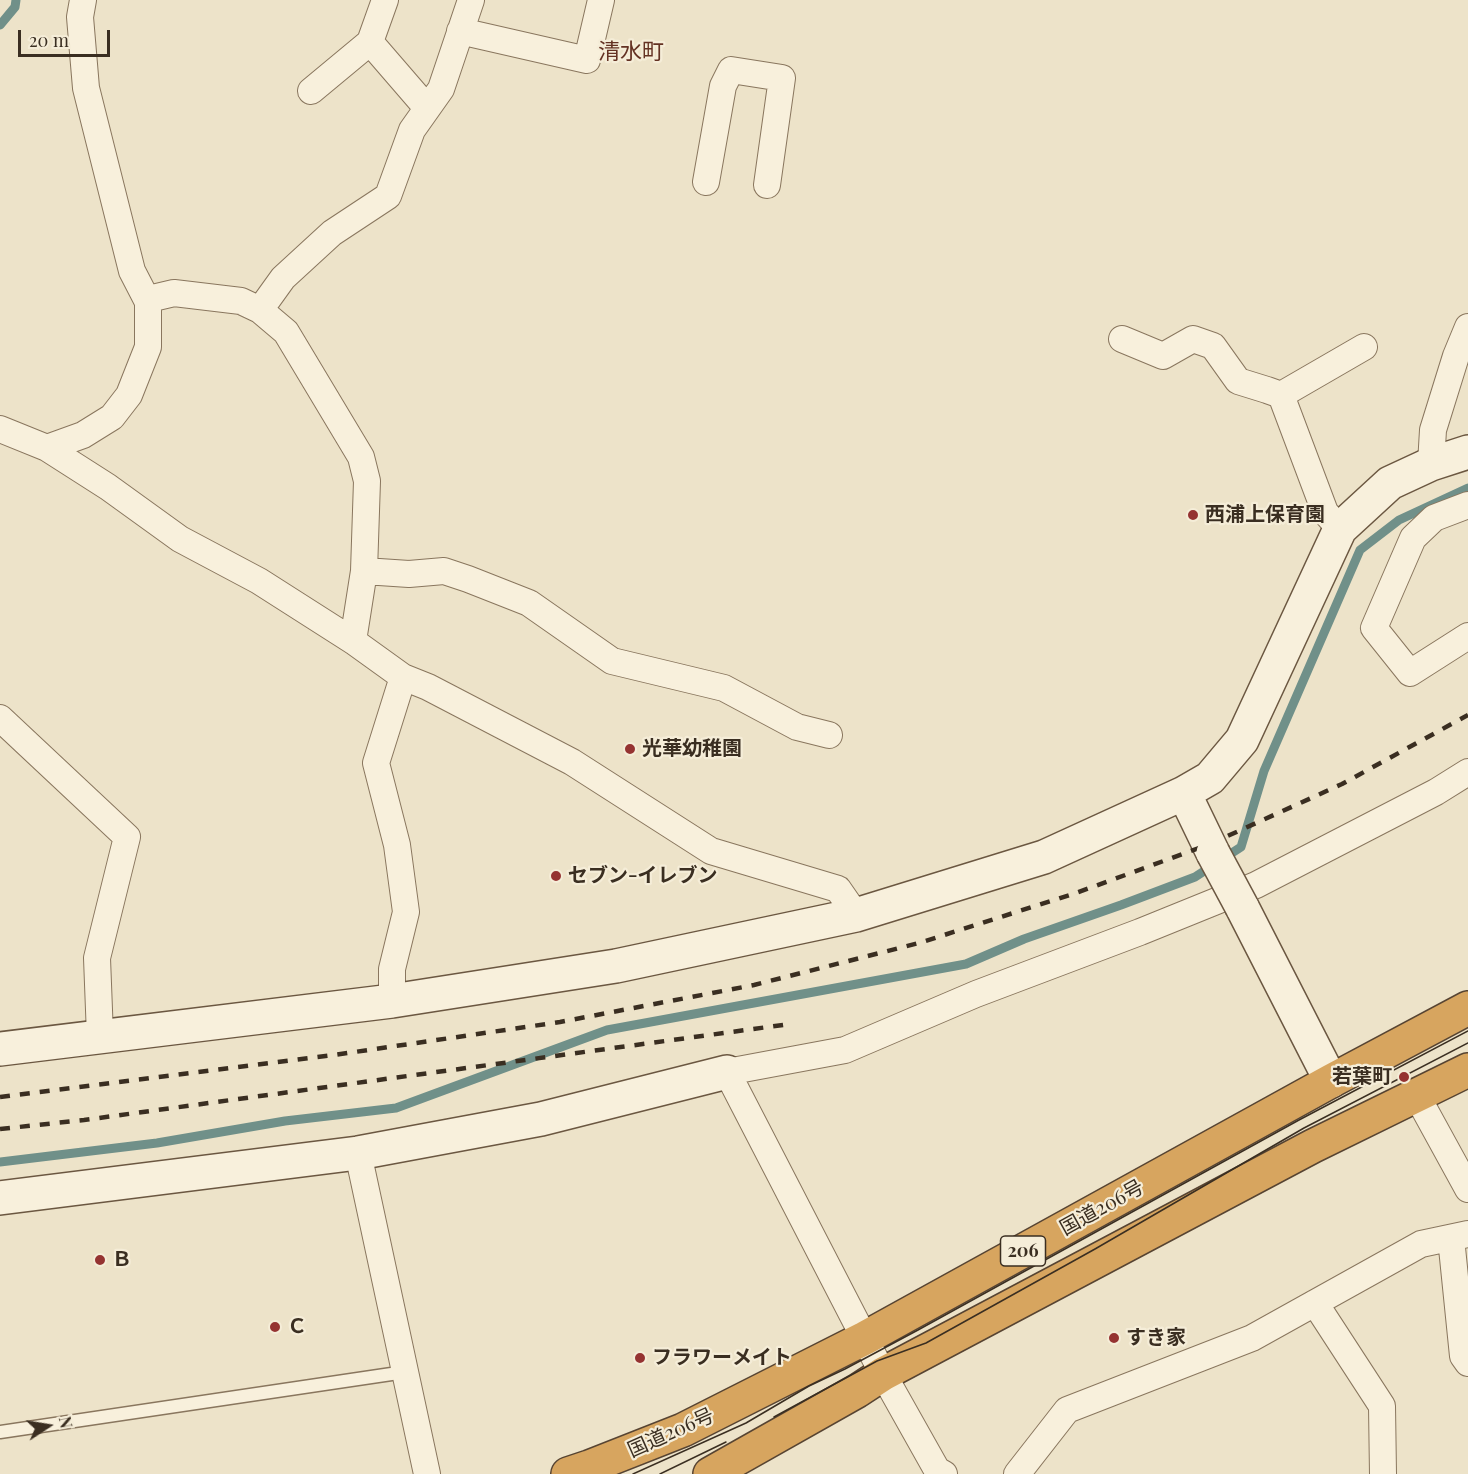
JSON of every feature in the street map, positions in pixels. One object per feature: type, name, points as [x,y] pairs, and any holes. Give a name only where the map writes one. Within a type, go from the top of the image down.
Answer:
[{"type":"highway","name":"国道206号","points":[[568,1474],[683,1430],[865,1338],[1468,1008]]},
{"type":"highway","name":"206","points":[[716,1472],[883,1374],[1313,1146],[1468,1070]]},
{"type":"street","points":[[47,447],[83,435],[112,417],[129,394],[148,347],[148,302],[132,271],[86,88],[80,17],[83,0]]},
{"type":"street","points":[[311,91],[370,42],[385,0]]},
{"type":"street","points":[[260,310],[284,278],[332,233],[388,196],[412,130],[441,89],[471,0]]},
{"type":"street","points":[[460,32],[587,60],[601,0]]},
{"type":"street","points":[[370,42],[427,108]]},
{"type":"street","points":[[706,182],[723,86],[731,70],[782,78],[767,186]]},
{"type":"street","points":[[148,302],[174,293],[241,301],[260,310],[286,332],[361,457],[367,481],[364,570],[353,641]]},
{"type":"street","points":[[1431,464],[1433,430],[1468,327]]},
{"type":"street","points":[[1122,339],[1162,356],[1193,339],[1213,346],[1238,381],[1281,395],[1364,347]]},
{"type":"street","points":[[1281,395],[1325,512],[1340,529]]},
{"type":"street","points":[[0,429],[47,447],[108,487],[180,539],[260,581],[353,641],[403,677],[428,687],[572,762],[711,851],[838,889],[856,915]]},
{"type":"street","points":[[0,1049],[392,1001],[616,966],[856,915],[1044,857],[1184,793],[1210,778],[1242,740],[1340,529],[1390,483],[1431,464],[1468,452]]},
{"type":"street","points":[[1468,506],[1434,518],[1413,538],[1374,628],[1410,673],[1468,636]]},
{"type":"street","points":[[364,570],[409,574],[444,572],[468,579],[530,603],[612,661],[724,688],[797,727],[829,735]]},
{"type":"street","points":[[392,1001],[392,969],[406,912],[397,845],[376,763],[403,677]]},
{"type":"street","points":[[0,718],[128,837],[97,958],[100,1036]]},
{"type":"street","points":[[0,1198],[357,1153],[541,1119],[728,1072],[845,1050],[976,994],[1256,885],[1436,792],[1468,772]]},
{"type":"street","points":[[1184,793],[1331,1081]]},
{"type":"street","points":[[728,1072],[883,1374],[937,1470],[944,1474]]},
{"type":"street","points":[[1417,1096],[1468,1189]]},
{"type":"street","points":[[357,1153],[427,1474]]},
{"type":"street","points":[[1017,1474],[1067,1410],[1252,1338],[1421,1244],[1460,1236],[1463,1356],[1468,1364]]},
{"type":"street","points":[[1315,1303],[1382,1406],[1383,1474]]},
{"type":"lane","points":[[0,1432],[405,1372]]},
{"type":"waterway","points":[[0,25],[15,7],[16,0]]},
{"type":"waterway","points":[[0,1162],[157,1143],[285,1121],[396,1108],[607,1030],[966,964],[1024,939],[1195,877],[1241,847],[1264,771],[1360,550],[1399,520],[1468,488]]},
{"type":"tram line","points":[[633,1474],[746,1423],[809,1386],[918,1330],[1299,1120],[1468,1031]]},
{"type":"tram line","points":[[774,1417],[877,1361],[926,1343],[1095,1249],[1304,1128],[1468,1043]]},
{"type":"tram line","points":[[660,1474],[726,1442]]},
{"type":"railway","points":[[0,1097],[334,1055],[560,1022],[754,985],[919,943],[1076,893],[1210,844],[1342,784],[1468,715]]},
{"type":"railway","points":[[0,1129],[84,1120],[790,1024]]},
{"type":"place","name":"西浦上保育園","points":[[1193,515]]},
{"type":"place","name":"光華幼稚園","points":[[630,749]]},
{"type":"place","name":"セブン-イレブン","points":[[556,876]]},
{"type":"place","name":"若葉町","points":[[1404,1077]]},
{"type":"place","name":"Ｂ","points":[[100,1260]]},
{"type":"place","name":"Ｃ","points":[[275,1327]]},
{"type":"place","name":"すき家","points":[[1114,1338]]},
{"type":"place","name":"フラワーメイト","points":[[640,1358]]},
{"type":"district","name":"清水町","points":[[631,52]]}]
